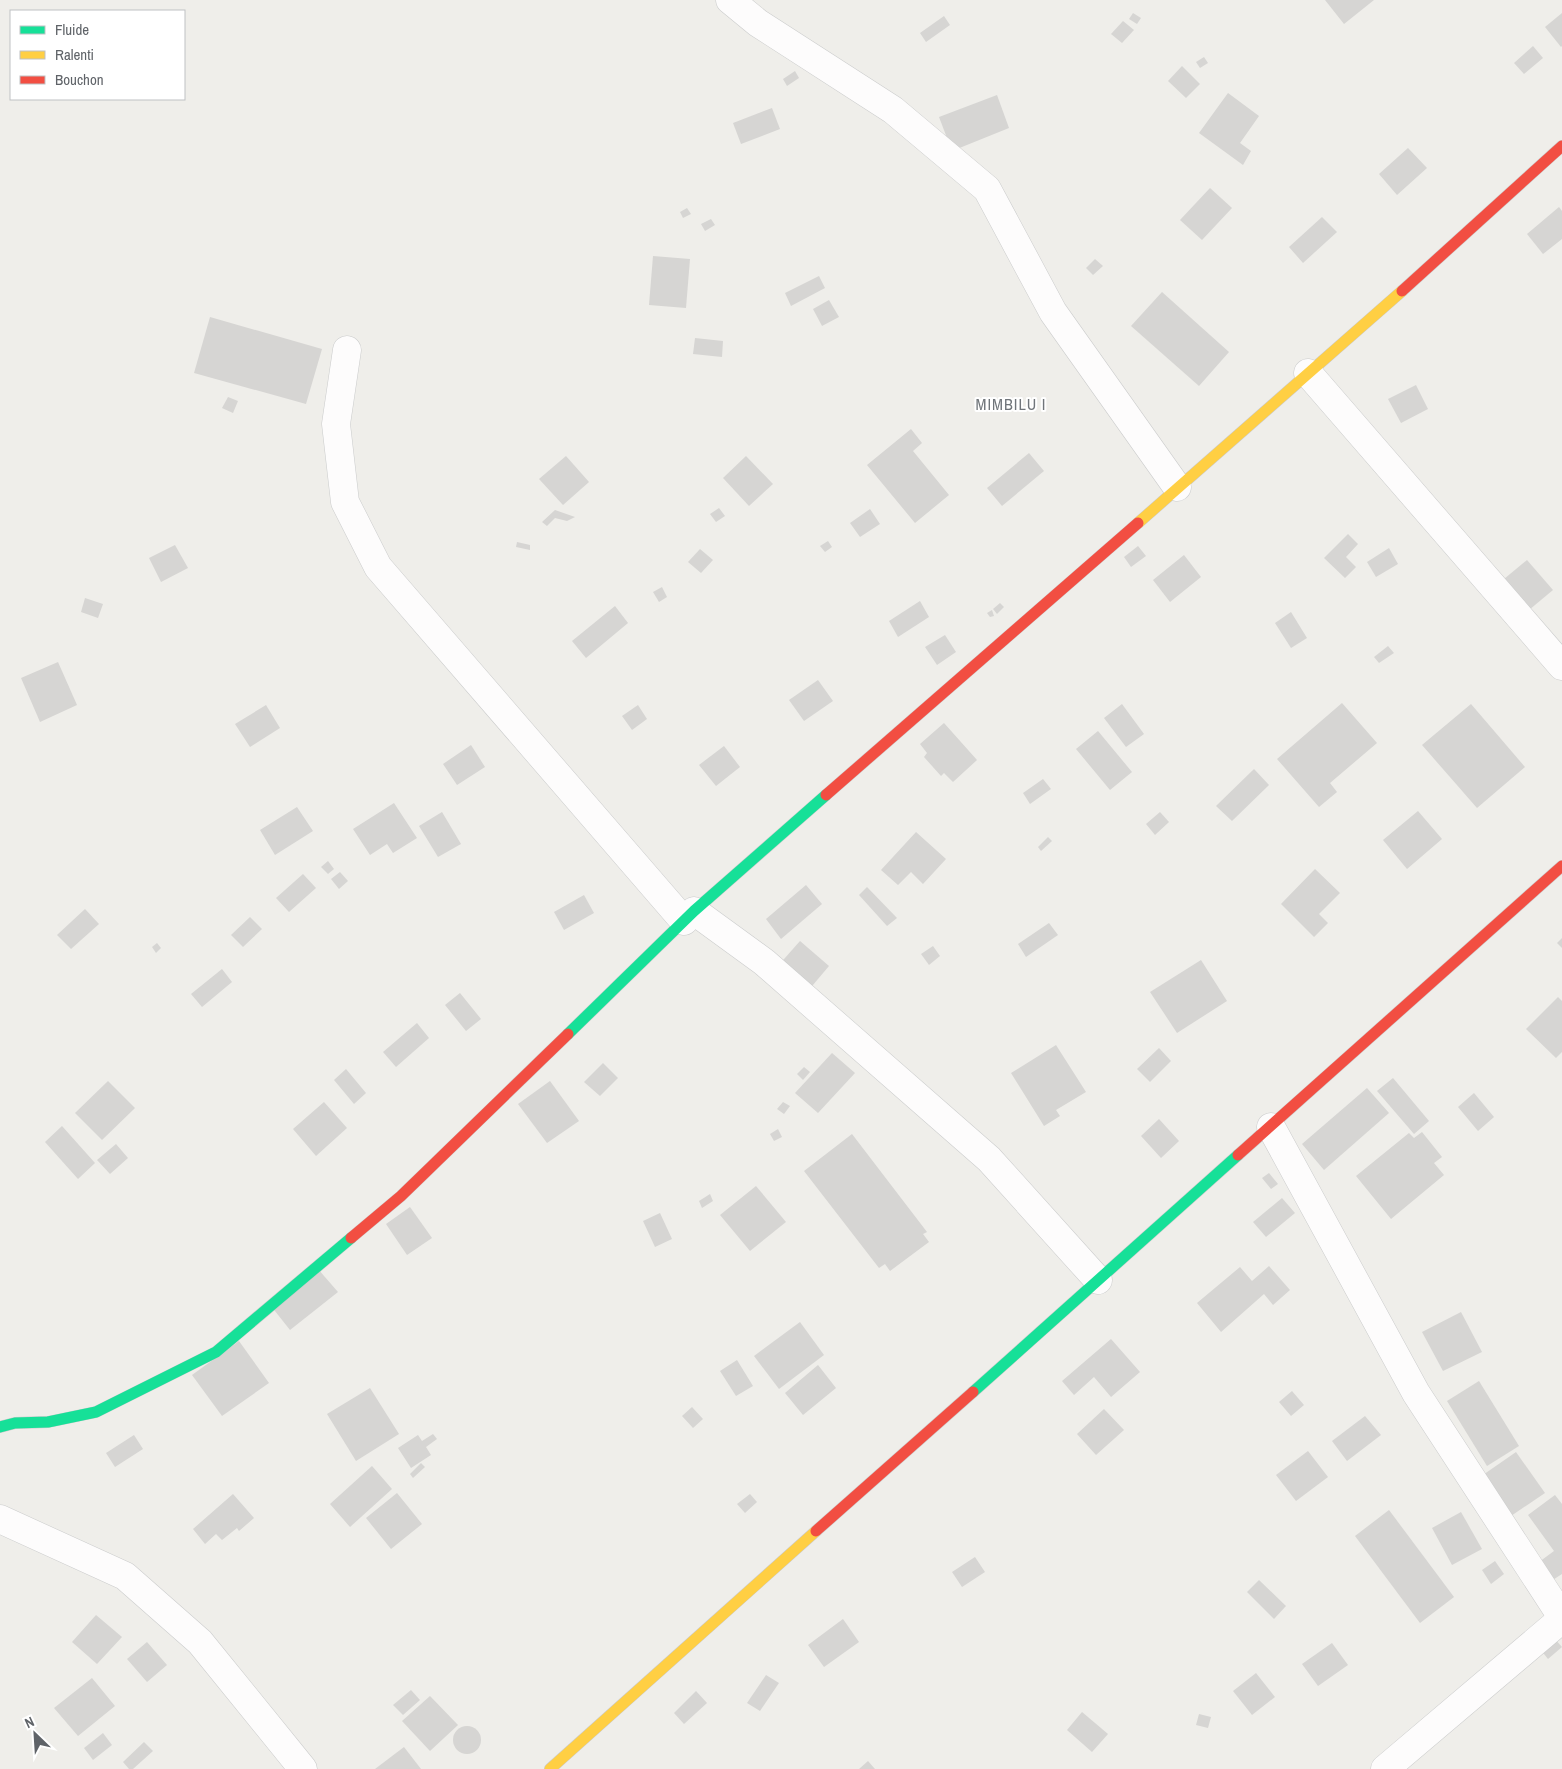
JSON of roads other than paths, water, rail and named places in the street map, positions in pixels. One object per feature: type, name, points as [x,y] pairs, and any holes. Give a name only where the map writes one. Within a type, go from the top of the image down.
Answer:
[{"type":"street","points":[[730,0],[758,23],[894,110],[987,189],[1053,312],[1177,487]]},
{"type":"street","points":[[0,1427],[15,1423],[48,1422],[96,1412],[216,1352],[401,1196],[689,916],[1438,260],[1562,146]]},
{"type":"street","points":[[347,350],[336,424],[346,502],[378,567],[689,916],[764,962],[989,1159],[1098,1280]]},
{"type":"street","points":[[1308,373],[1562,666]]},
{"type":"street","points":[[550,1769],[1562,866]]},
{"type":"street","points":[[1271,1127],[1416,1393],[1562,1618],[1385,1769]]},
{"type":"street","points":[[0,1519],[125,1576],[200,1642],[303,1769]]},
{"type":"district","name":"MIMBILU I","points":[[1011,404]]}]
